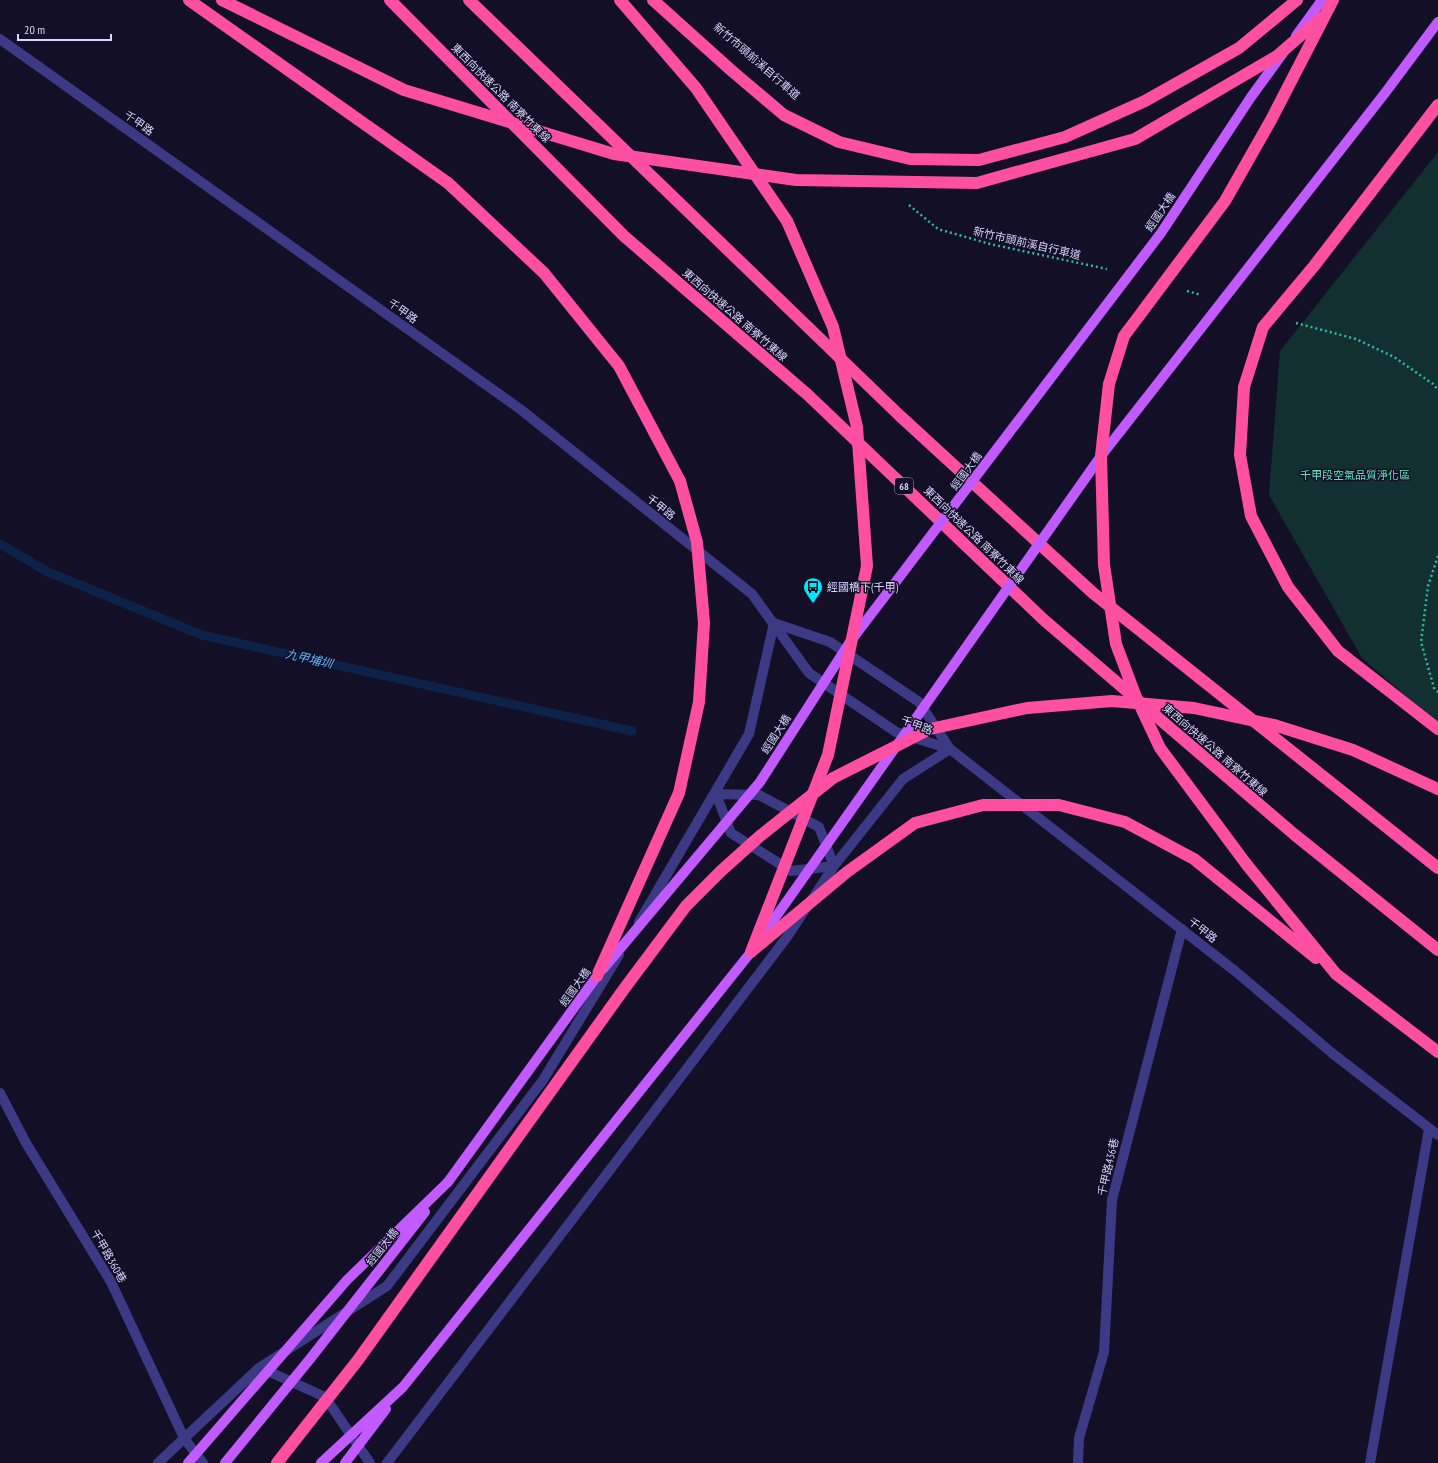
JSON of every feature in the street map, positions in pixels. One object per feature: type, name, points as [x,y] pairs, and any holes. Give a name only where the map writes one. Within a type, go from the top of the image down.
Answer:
[{"type":"highway","points":[[189,0],[448,183],[544,273],[619,366],[680,481],[697,542],[704,623],[699,702],[679,793],[597,976]]},
{"type":"highway","points":[[222,0],[404,90],[614,154],[796,180],[977,183],[1135,139],[1277,56],[1341,0]]},
{"type":"highway","name":"東西向快速公路 南寮竹東線","points":[[390,0],[624,236],[808,396],[1044,620],[1295,835],[1438,950]]},
{"type":"highway","points":[[470,0],[899,415],[1093,593],[1438,868]]},
{"type":"highway","points":[[620,0],[696,88],[787,221],[833,327],[857,427],[867,566],[850,642],[828,756],[751,952]]},
{"type":"highway","points":[[653,0],[732,71],[784,115],[839,142],[910,158],[979,160],[1065,137],[1145,101],[1239,48],[1297,0]]},
{"type":"highway","points":[[1333,0],[1271,120],[1225,201],[1124,336],[1109,384],[1101,456],[1105,572],[1116,644],[1136,697],[1160,748],[1248,865],[1336,974]]},
{"type":"highway","points":[[1438,105],[1314,266],[1263,327],[1244,387],[1240,455],[1251,516],[1288,587],[1338,651],[1438,729]]},
{"type":"highway","points":[[277,1463],[358,1360],[624,988],[686,906],[721,870],[760,836],[833,778],[930,729],[1027,708],[1112,701],[1194,708],[1274,725],[1353,750],[1438,789]]},
{"type":"highway","points":[[751,952],[848,872],[915,823],[983,805],[1059,805],[1124,822],[1194,859],[1336,974],[1438,1052]]},
{"type":"main road","name":"經國大橋","points":[[225,1463],[310,1360],[448,1182],[597,976],[760,782],[850,642],[1161,233],[1251,97],[1322,0]]},
{"type":"main road","points":[[345,1463],[402,1387],[751,952],[1101,456],[1438,22]]},
{"type":"main road","points":[[188,1463],[347,1280],[448,1182]]},
{"type":"main road","points":[[321,1463],[402,1387]]},
{"type":"street","name":"千甲路","points":[[0,40],[520,409],[752,594],[809,673],[896,732],[950,749]]},
{"type":"street","name":"千甲路","points":[[774,623],[830,642],[919,702],[950,749],[1182,929],[1235,971],[1332,1053],[1438,1135]]},
{"type":"street","points":[[160,1462],[259,1368],[387,1286],[544,1080],[716,794],[749,734],[774,623]]},
{"type":"street","points":[[387,1463],[787,937],[834,866],[903,779],[950,749]]},
{"type":"street","points":[[716,794],[731,833],[791,871],[834,866]]},
{"type":"street","points":[[716,794],[759,795],[819,827],[834,866]]},
{"type":"street","name":"千甲路436巷","points":[[1078,1463],[1079,1438],[1104,1352],[1112,1200],[1182,929]]},
{"type":"street","name":"千甲路360巷","points":[[0,1093],[26,1143],[111,1282],[184,1438],[203,1463]]},
{"type":"street","points":[[1370,1463],[1428,1128]]},
{"type":"street","points":[[259,1368],[325,1398],[370,1463]]},
{"type":"path","name":"新竹市頭前溪自行車道","points":[[907,204],[938,229],[990,244],[1109,269]]},
{"type":"path","points":[[1181,289],[1203,295]]},
{"type":"path","points":[[1289,321],[1356,339],[1394,357],[1433,384],[1438,390]]},
{"type":"path","points":[[1438,556],[1428,586],[1421,642],[1434,688],[1438,692]]},
{"type":"green space","name":"千甲段空氣品質淨化區","points":[[1438,152],[1438,724],[1362,658],[1269,495],[1280,351]]},
{"type":"waterway","name":"九甲埔圳","points":[[0,544],[48,572],[202,635],[632,731]]},
{"type":"place","name":"經國橋下(千甲)","points":[[813,604]]}]
